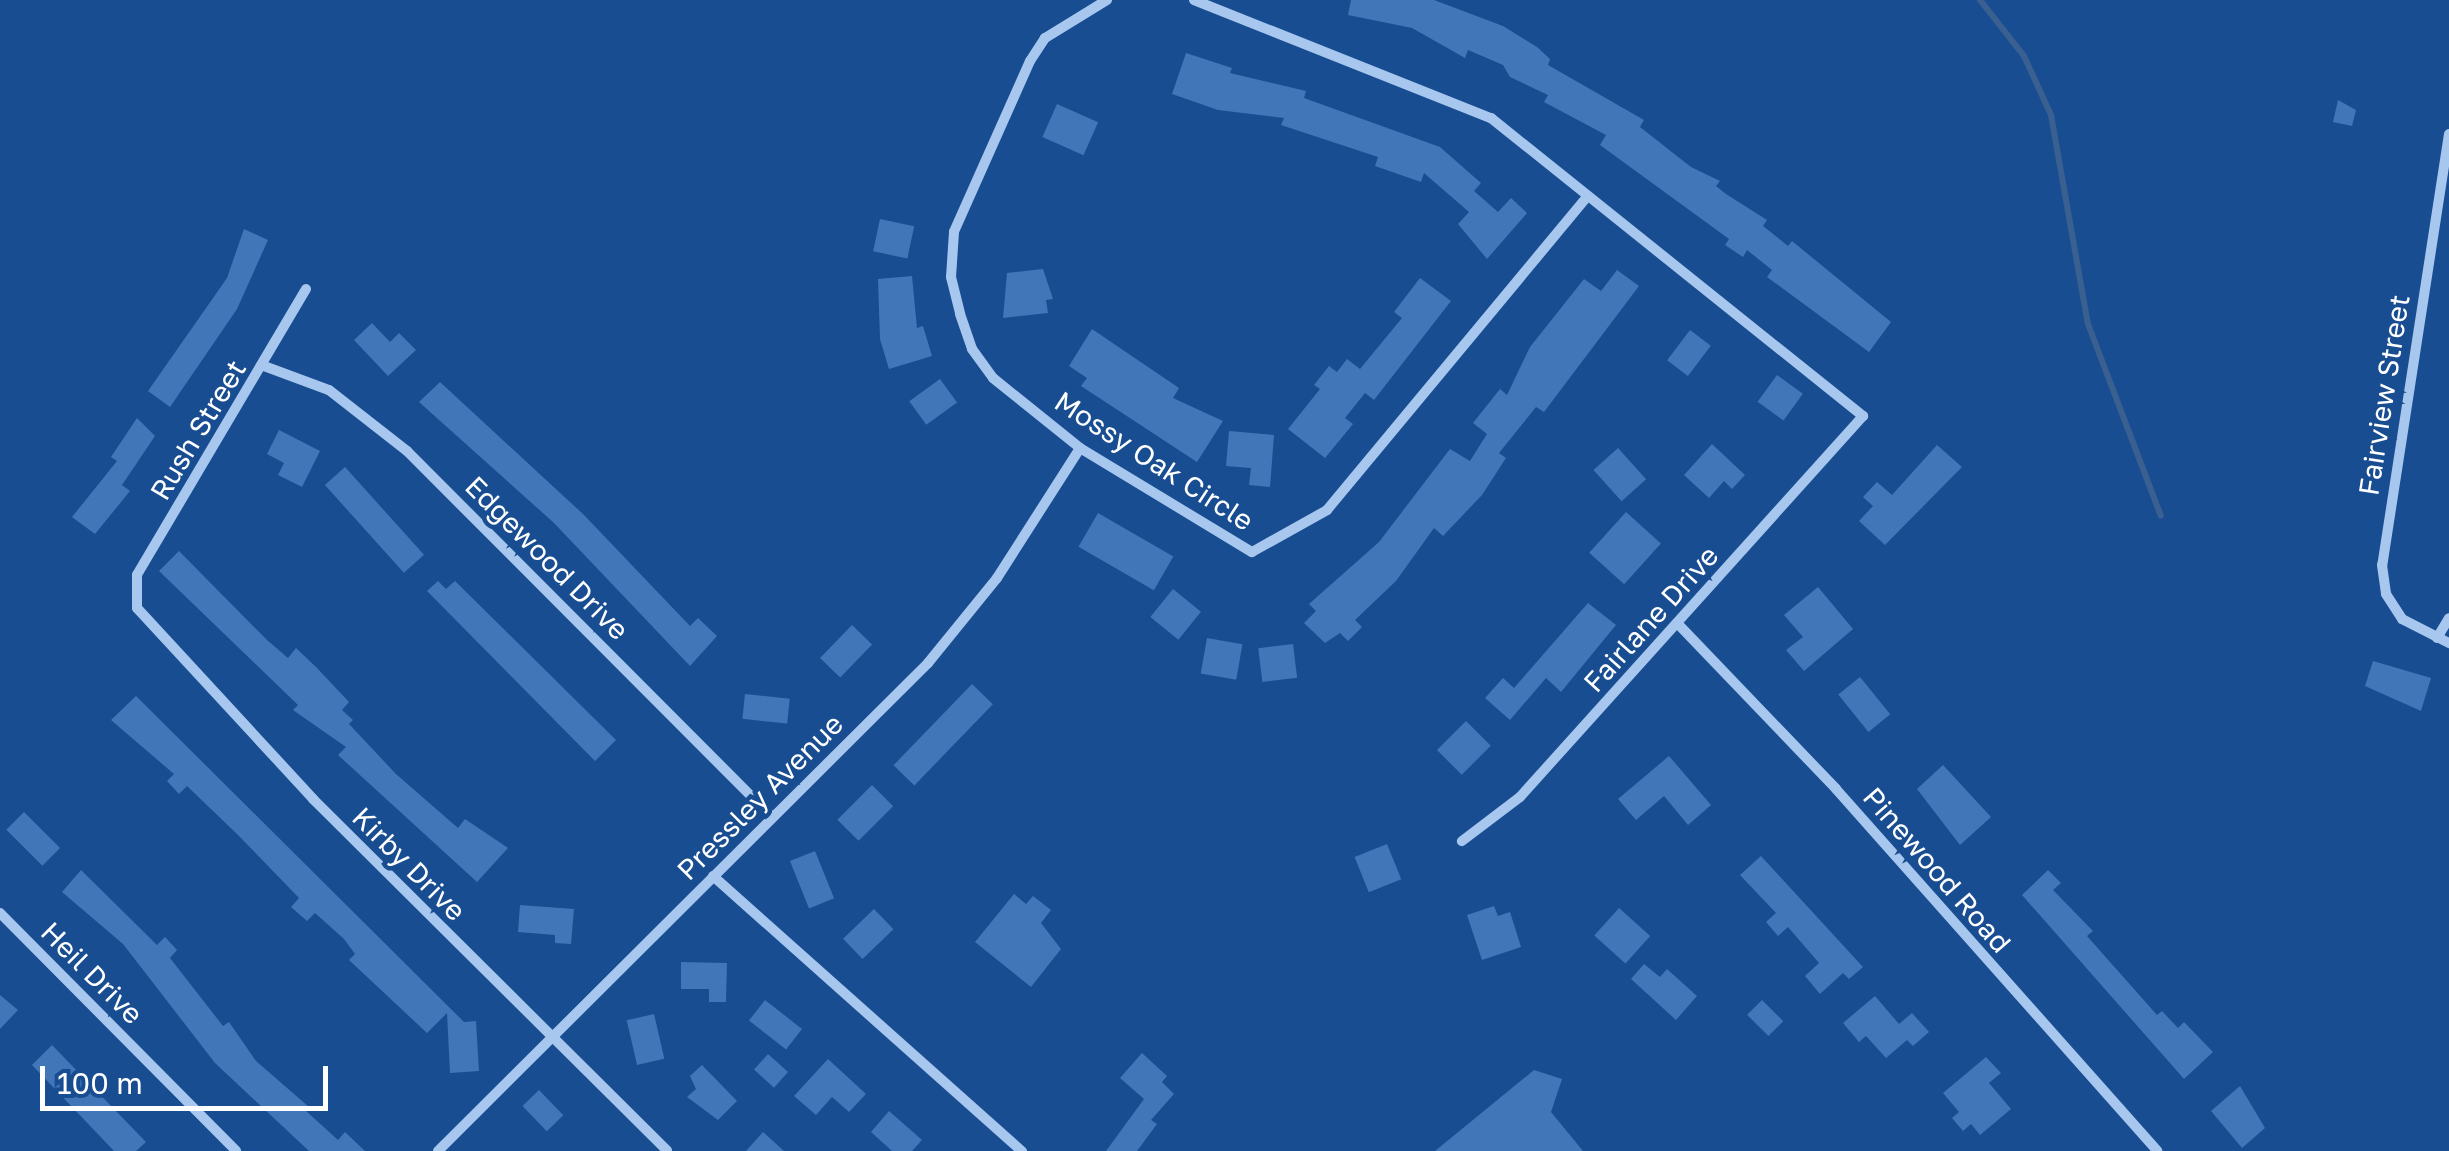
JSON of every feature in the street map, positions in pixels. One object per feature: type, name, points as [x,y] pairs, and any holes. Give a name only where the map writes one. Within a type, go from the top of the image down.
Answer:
[{"type":"street","name":"Mossy Oak Circle","points":[[1107,0],[1045,38],[1030,61],[954,232],[950,277],[972,349],[994,378],[1080,448],[1252,552],[1327,510],[1586,198]]},
{"type":"street","points":[[1194,0],[1491,118],[1586,198]]},
{"type":"street","name":"Fairview Street","points":[[2449,134],[2382,564],[2393,607],[2413,628],[2449,643]]},
{"type":"street","name":"Fairlane Drive","points":[[1462,841],[1520,797],[1863,416],[1586,198]]},
{"type":"street","name":"Rush Street","points":[[134,596],[137,575],[264,366],[306,289]]},
{"type":"street","name":"Edgewood Drive","points":[[264,366],[329,390],[407,451],[772,817]]},
{"type":"street","name":"Pressley Avenue","points":[[438,1151],[928,662],[998,578],[1080,448]]},
{"type":"street","name":"Kirby Drive","points":[[134,596],[169,650],[667,1151]]},
{"type":"street","points":[[2437,638],[2449,618]]},
{"type":"street","name":"Pinewood Road","points":[[1678,624],[1836,789],[2157,1151]]},
{"type":"street","points":[[713,876],[1022,1151]]},
{"type":"street","name":"Heil Drive","points":[[0,913],[236,1151]]},
{"type":"building","points":[[1351,0],[1434,0],[1503,26],[1537,47],[1550,59],[1548,65],[1644,120],[1640,127],[1691,167],[1720,181],[1716,186],[1767,220],[1763,226],[1788,246],[1792,241],[1891,322],[1869,352],[1767,277],[1772,270],[1747,250],[1743,257],[1725,245],[1729,239],[1600,145],[1606,135],[1544,102],[1548,95],[1510,77],[1503,65],[1468,50],[1465,58],[1412,28],[1348,15]]},
{"type":"building","points":[[1186,53],[1232,68],[1230,73],[1306,91],[1304,98],[1440,147],[1481,183],[1474,191],[1498,212],[1511,198],[1527,213],[1487,259],[1458,224],[1469,212],[1424,173],[1421,182],[1375,166],[1378,157],[1281,125],[1284,118],[1218,110],[1172,94]]},
{"type":"building","points":[[2338,100],[2356,110],[2352,126],[2333,122]]},
{"type":"building","points":[[1057,104],[1098,122],[1083,155],[1042,137]]},
{"type":"building","points":[[880,219],[914,226],[907,259],[873,251]]},
{"type":"building","points":[[244,229],[268,240],[237,309],[170,407],[148,391],[227,278]]},
{"type":"building","points":[[1043,269],[1053,299],[1046,300],[1048,313],[1003,318],[1007,273]]},
{"type":"building","points":[[1617,270],[1639,286],[1544,412],[1536,407],[1499,453],[1506,458],[1482,495],[1443,536],[1434,528],[1396,581],[1355,620],[1362,627],[1348,641],[1340,633],[1325,643],[1304,623],[1316,611],[1309,604],[1379,542],[1450,449],[1470,461],[1487,434],[1473,423],[1500,389],[1507,395],[1530,347],[1584,279],[1601,291]]},
{"type":"building","points":[[912,276],[917,328],[923,326],[932,356],[889,369],[880,339],[878,279]]},
{"type":"building","points":[[1420,278],[1451,301],[1374,400],[1365,393],[1345,418],[1353,424],[1325,458],[1288,429],[1320,389],[1314,385],[1329,366],[1337,372],[1347,359],[1360,369],[1402,318],[1394,312]]},
{"type":"building","points":[[372,323],[390,342],[399,333],[416,350],[388,376],[354,340]]},
{"type":"building","points":[[1092,329],[1179,388],[1173,398],[1223,421],[1197,462],[1081,386],[1087,378],[1069,366]]},
{"type":"building","points":[[1690,330],[1711,346],[1688,376],[1667,360]]},
{"type":"building","points":[[1777,375],[1803,394],[1783,421],[1758,402]]},
{"type":"building","points":[[940,379],[957,402],[926,425],[909,401]]},
{"type":"building","points":[[440,382],[584,515],[690,626],[698,618],[717,636],[690,666],[554,523],[419,402]]},
{"type":"building","points":[[137,418],[155,436],[122,485],[130,491],[95,534],[72,517],[117,461],[111,457]]},
{"type":"building","points":[[279,430],[320,451],[302,487],[278,475],[284,463],[267,454]]},
{"type":"building","points":[[1229,431],[1274,435],[1270,487],[1249,485],[1251,468],[1226,466]]},
{"type":"building","points":[[1712,444],[1745,475],[1732,489],[1724,481],[1709,498],[1684,475]]},
{"type":"building","points":[[1937,445],[1962,467],[1885,545],[1859,521],[1873,506],[1863,497],[1877,482],[1892,495]]},
{"type":"building","points":[[1618,448],[1646,479],[1622,501],[1593,470]]},
{"type":"building","points":[[345,467],[424,555],[404,573],[325,485]]},
{"type":"building","points":[[1626,512],[1661,543],[1624,584],[1589,553]]},
{"type":"building","points":[[1098,513],[1173,556],[1154,590],[1078,547]]},
{"type":"building","points":[[179,551],[288,658],[296,648],[316,667],[349,702],[342,710],[353,720],[349,724],[396,774],[458,828],[465,819],[508,848],[477,882],[338,755],[346,747],[293,710],[298,705],[159,571]]},
{"type":"building","points":[[438,581],[446,589],[455,581],[616,740],[595,761],[427,591]]},
{"type":"building","points":[[1818,587],[1853,629],[1804,671],[1786,650],[1803,637],[1784,615]]},
{"type":"building","points":[[1173,589],[1201,612],[1178,640],[1150,617]]},
{"type":"building","points":[[1588,603],[1616,625],[1561,692],[1546,678],[1510,720],[1485,698],[1503,678],[1514,688]]},
{"type":"building","points":[[852,625],[872,644],[840,678],[820,658]]},
{"type":"building","points":[[1207,638],[1242,644],[1236,680],[1201,673]]},
{"type":"building","points":[[1293,644],[1297,678],[1262,682],[1258,648]]},
{"type":"building","points":[[2373,661],[2431,678],[2421,711],[2365,686]]},
{"type":"building","points":[[1860,677],[1890,714],[1868,732],[1838,695]]},
{"type":"building","points":[[972,684],[993,704],[914,785],[894,765]]},
{"type":"building","points":[[745,694],[790,699],[787,724],[742,719]]},
{"type":"building","points":[[136,696],[464,1022],[476,1021],[479,1071],[450,1073],[447,1013],[427,1033],[349,960],[355,954],[344,939],[315,913],[307,921],[291,907],[299,898],[187,786],[179,794],[167,781],[174,774],[111,720]]},
{"type":"building","points":[[1466,721],[1491,746],[1462,775],[1437,750]]},
{"type":"building","points":[[1669,756],[1711,805],[1688,825],[1664,796],[1636,820],[1618,799]]},
{"type":"building","points":[[1943,765],[1991,817],[1960,845],[1917,789]]},
{"type":"building","points":[[872,785],[893,806],[859,841],[837,820]]},
{"type":"building","points":[[24,812],[60,848],[42,866],[6,830]]},
{"type":"building","points":[[1387,844],[1401,879],[1369,892],[1355,857]]},
{"type":"building","points":[[815,851],[834,898],[809,908],[790,861]]},
{"type":"building","points":[[1761,856],[1863,967],[1849,979],[1843,973],[1820,994],[1805,976],[1819,963],[1788,927],[1778,936],[1766,922],[1776,913],[1740,875]]},
{"type":"building","points":[[81,870],[157,945],[165,937],[177,950],[170,958],[223,1026],[229,1022],[256,1061],[309,1107],[305,1110],[338,1140],[345,1132],[365,1151],[309,1151],[215,1063],[123,944],[62,892]]},
{"type":"building","points":[[2048,870],[2061,883],[2053,890],[2093,931],[2087,936],[2157,1015],[2162,1011],[2178,1028],[2184,1022],[2213,1052],[2184,1079],[2022,895]]},
{"type":"building","points":[[1014,894],[1026,904],[1033,896],[1051,910],[1041,923],[1061,949],[1031,987],[975,942]]},
{"type":"building","points":[[520,905],[574,909],[571,944],[555,943],[555,935],[518,932]]},
{"type":"building","points":[[1494,906],[1498,916],[1510,912],[1521,947],[1482,960],[1467,915]]},
{"type":"building","points":[[1619,908],[1650,936],[1625,964],[1594,935]]},
{"type":"building","points":[[874,909],[893,929],[863,959],[843,939]]},
{"type":"building","points":[[681,962],[727,963],[726,1002],[709,1002],[709,989],[681,989]]},
{"type":"building","points":[[1644,964],[1660,977],[1667,969],[1697,996],[1676,1020],[1631,979]]},
{"type":"building","points":[[0,995],[18,1010],[0,1029]]},
{"type":"building","points":[[1875,996],[1899,1024],[1912,1013],[1929,1032],[1913,1046],[1907,1040],[1886,1058],[1866,1036],[1859,1042],[1843,1023]]},
{"type":"building","points":[[765,1000],[802,1029],[786,1049],[749,1020]]},
{"type":"building","points":[[1762,1000],[1783,1021],[1768,1036],[1747,1015]]},
{"type":"building","points":[[654,1014],[664,1059],[637,1065],[627,1020]]},
{"type":"building","points":[[52,1045],[146,1142],[136,1151],[114,1151],[32,1065]]},
{"type":"building","points":[[1142,1053],[1167,1076],[1162,1082],[1174,1094],[1151,1120],[1157,1124],[1137,1151],[1106,1151],[1144,1099],[1120,1078]]},
{"type":"building","points":[[768,1054],[788,1072],[774,1088],[754,1070]]},
{"type":"building","points":[[1986,1057],[2001,1073],[1989,1083],[2011,1109],[1980,1135],[1971,1124],[1963,1131],[1952,1118],[1959,1112],[1943,1093]]},
{"type":"building","points":[[828,1059],[866,1094],[849,1112],[832,1097],[816,1115],[794,1096]]},
{"type":"building","points":[[702,1065],[737,1101],[718,1120],[687,1097],[696,1089],[690,1076]]},
{"type":"building","points":[[1534,1070],[1562,1079],[1551,1112],[1583,1151],[1435,1151]]},
{"type":"building","points":[[2240,1086],[2265,1128],[2242,1148],[2211,1111]]},
{"type":"building","points":[[539,1090],[563,1115],[547,1131],[522,1106]]},
{"type":"building","points":[[889,1111],[922,1140],[912,1151],[892,1151],[871,1132]]},
{"type":"building","points":[[763,1132],[784,1151],[746,1151]]},
{"type":"waterway","points":[[1980,0],[2024,56],[2051,115],[2088,324],[2161,516]]}]
